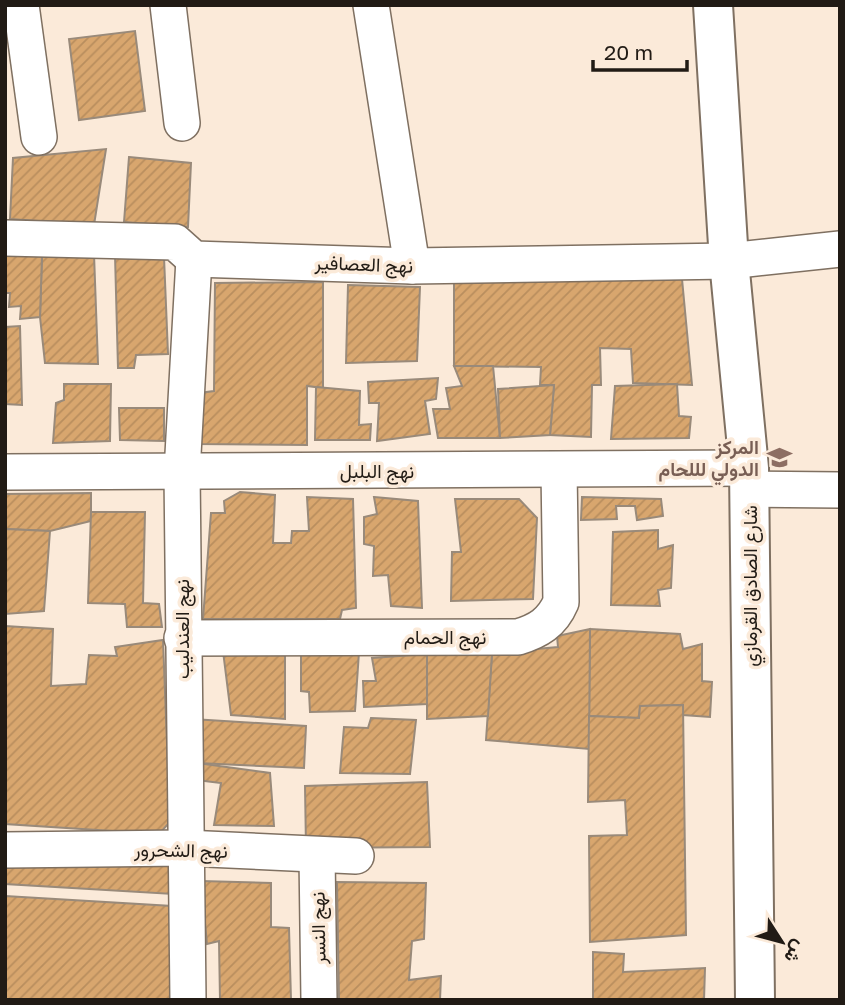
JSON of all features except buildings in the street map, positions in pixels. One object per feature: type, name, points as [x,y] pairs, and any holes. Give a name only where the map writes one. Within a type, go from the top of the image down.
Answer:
[{"type":"main road","name":"شارع الصادق القرمازي","points":[[713,5],[729,261],[749,478],[755,1000]]},
{"type":"street","points":[[21,5],[39,137]]},
{"type":"street","points":[[168,5],[182,123]]},
{"type":"street","points":[[371,5],[412,266]]},
{"type":"street","name":"نهج العصافير","points":[[5,238],[175,242],[194,259],[412,266],[729,261],[840,249]]},
{"type":"street","name":"نهج العندليب","points":[[188,1000],[182,472],[194,259]]},
{"type":"street","name":"نهج البلبل","points":[[5,472],[559,470],[749,478],[840,490]]},
{"type":"street","name":"نهج الحمام","points":[[182,638],[518,637],[535,632],[556,614],[561,602],[559,470]]},
{"type":"street","name":"نهج الشحرور","points":[[5,850],[185,848],[356,856]]},
{"type":"street","name":"نهج النسر","points":[[317,855],[319,1000]]},
{"type":"place","name":"المركز الدولي لللحام","points":[[779,458]]}]
